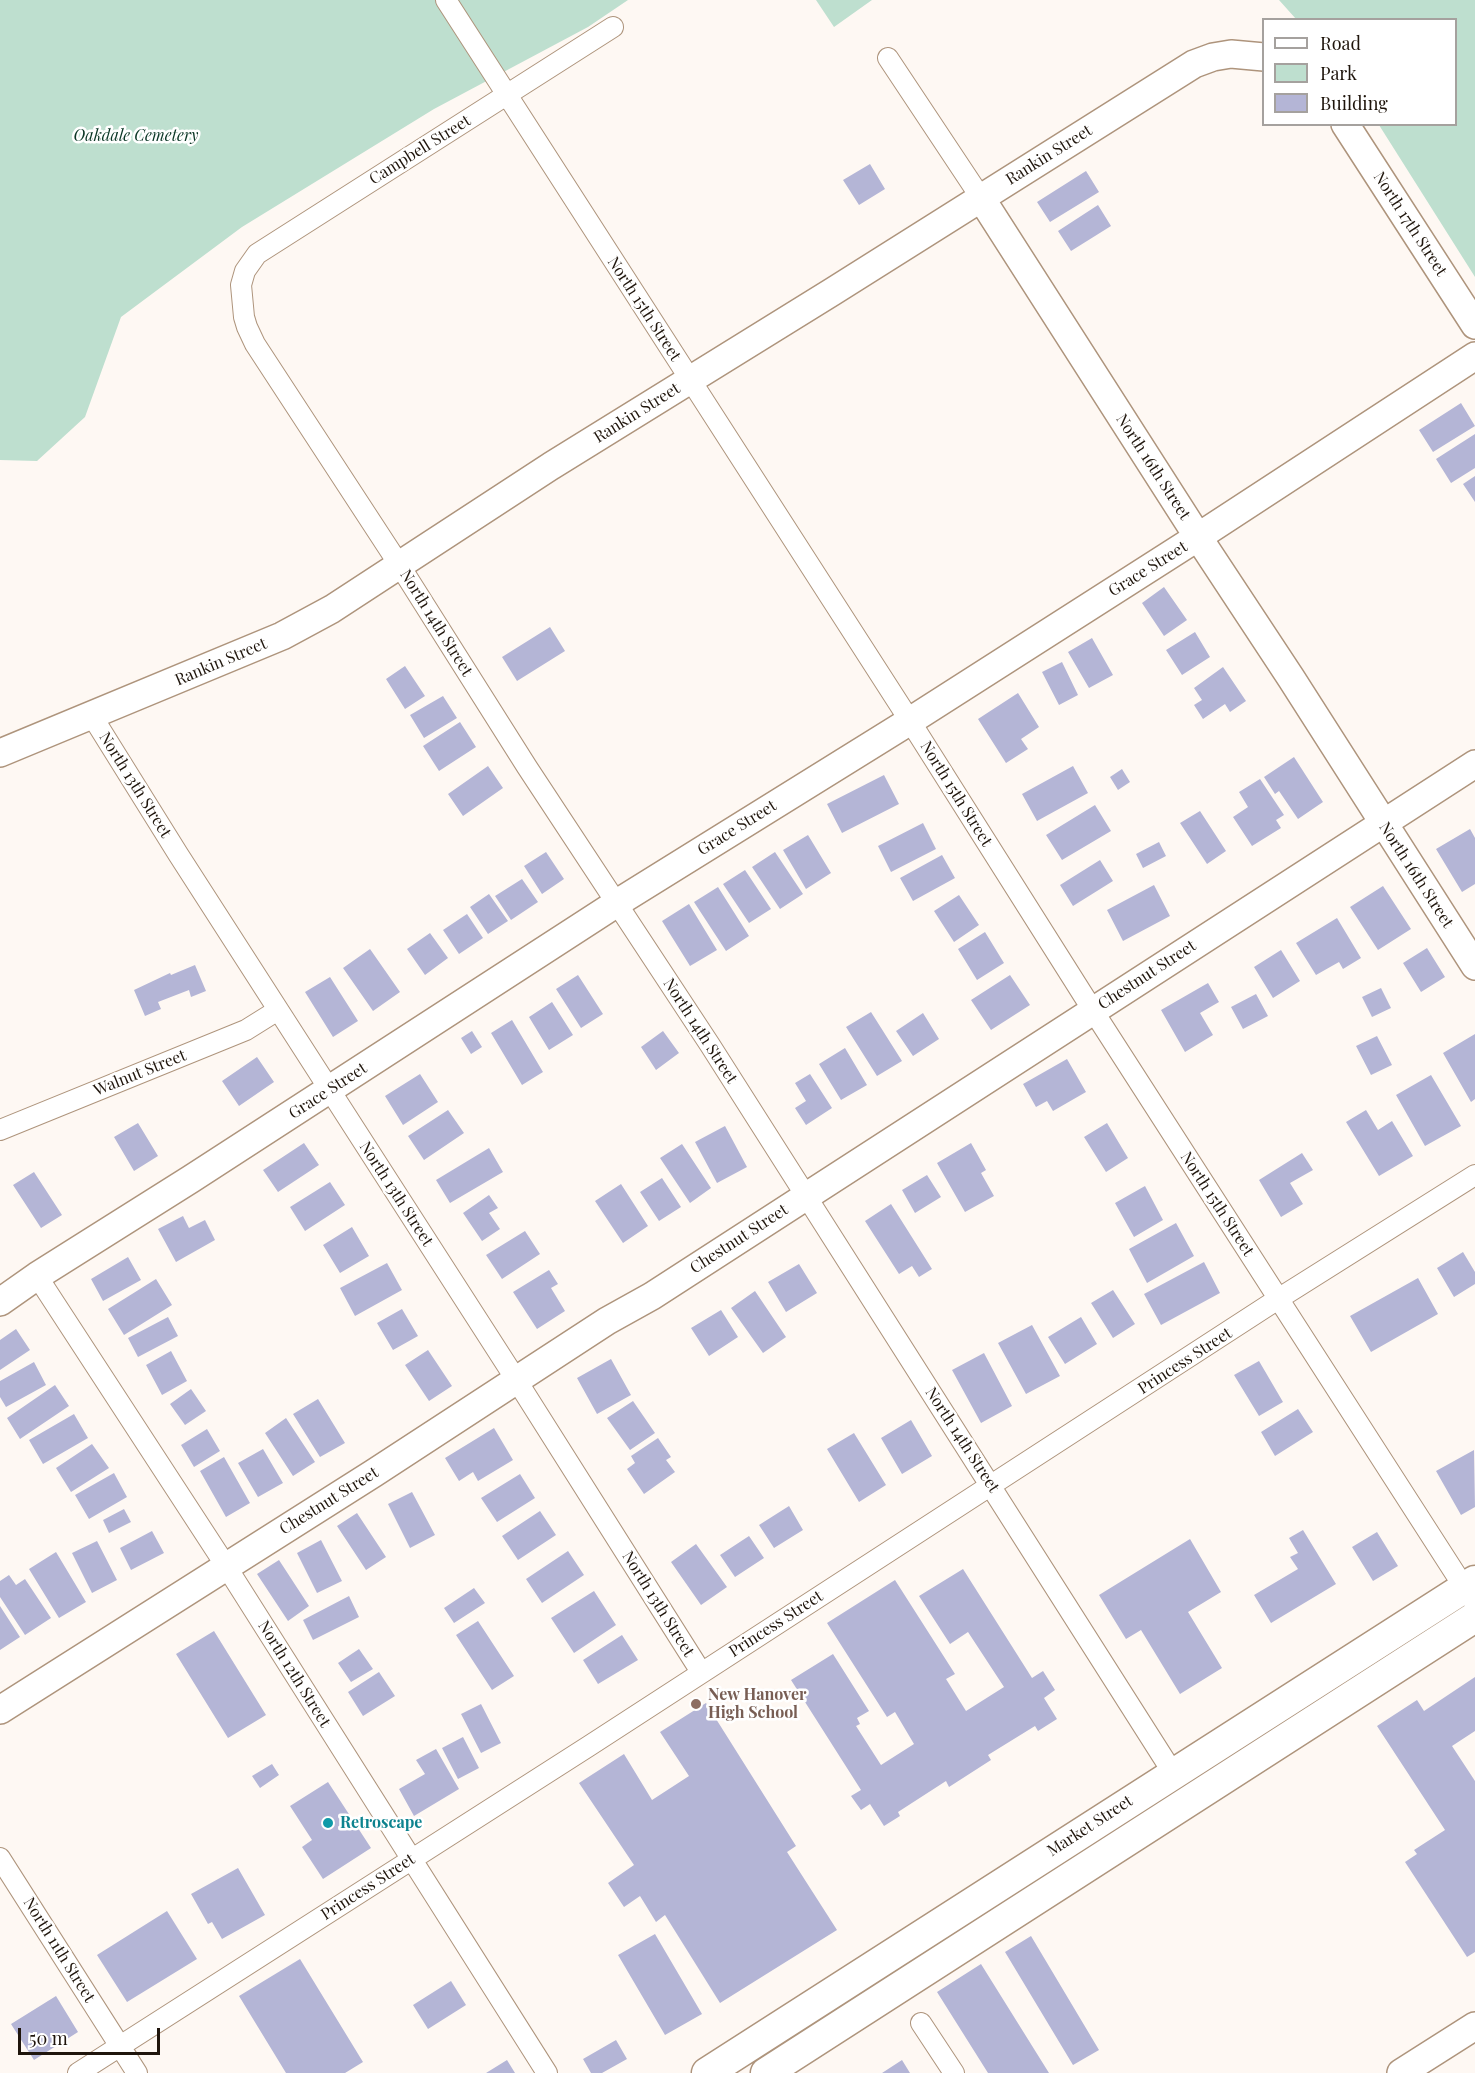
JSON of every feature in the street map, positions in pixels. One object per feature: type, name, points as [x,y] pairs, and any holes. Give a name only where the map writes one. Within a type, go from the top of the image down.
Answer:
[{"type":"main road","name":"Market Street","points":[[707,2073],[1173,1773],[1472,1592]]},
{"type":"main road","name":"Market Street","points":[[766,2073],[1475,1617]]},
{"type":"street","name":"North 15th Street","points":[[446,0],[910,720],[1092,1010],[1278,1299],[1472,1592]]},
{"type":"street","name":"Campbell Street","points":[[241,285],[250,263],[264,248],[613,27]]},
{"type":"street","name":"Rankin Street","points":[[0,753],[282,636],[332,609],[551,466],[1194,64],[1213,57],[1232,54],[1262,56]]},
{"type":"street","name":"North 16th Street","points":[[888,58],[981,198],[1475,966]]},
{"type":"street","name":"North 17th Street","points":[[1346,126],[1475,325]]},
{"type":"street","name":"North 14th Street","points":[[241,285],[244,317],[255,344],[806,1196],[1173,1773]]},
{"type":"street","name":"Grace Street","points":[[0,1302],[617,903],[1198,537],[1475,356]]},
{"type":"street","name":"North 13th Street","points":[[92,716],[701,1672]]},
{"type":"street","name":"Chestnut Street","points":[[0,1710],[806,1196],[1475,764]]},
{"type":"street","name":"Walnut Street","points":[[0,1130],[246,1030],[278,1010]]},
{"type":"street","name":"Princess Street","points":[[78,2073],[1278,1299],[1475,1175]]},
{"type":"street","name":"North 12th Street","points":[[37,1276],[226,1566],[547,2073]]},
{"type":"street","name":"North 11th Street","points":[[0,1857],[137,2073]]},
{"type":"street","points":[[921,2023],[954,2073]]},
{"type":"street","points":[[1401,2073],[1475,2026]]},
{"type":"green space","name":"Oakdale Cemetery","points":[[0,0],[628,0],[588,27],[434,109],[242,227],[121,317],[85,417],[37,461],[0,460]]},
{"type":"green space","points":[[816,0],[872,0],[834,27]]},
{"type":"green space","points":[[1279,0],[1475,0],[1475,277],[1380,126],[1457,126],[1457,18],[1295,18]]},
{"type":"building","points":[[870,164],[885,189],[859,205],[843,180]]},
{"type":"building","points":[[1086,171],[1099,192],[1050,222],[1037,202]]},
{"type":"building","points":[[1098,205],[1111,226],[1071,251],[1058,231]]},
{"type":"building","points":[[1461,403],[1475,426],[1433,452],[1419,430]]},
{"type":"building","points":[[1475,434],[1475,468],[1451,483],[1436,459]]},
{"type":"building","points":[[1475,476],[1475,502],[1463,484]]},
{"type":"building","points":[[1164,587],[1187,620],[1164,636],[1142,603]]},
{"type":"building","points":[[550,627],[565,651],[517,681],[502,657]]},
{"type":"building","points":[[1195,632],[1210,657],[1182,675],[1166,650]]},
{"type":"building","points":[[1092,638],[1113,675],[1089,688],[1068,652]]},
{"type":"building","points":[[1062,662],[1078,695],[1059,705],[1042,672]]},
{"type":"building","points":[[405,666],[425,696],[405,709],[386,679]]},
{"type":"building","points":[[1223,667],[1246,701],[1230,712],[1225,704],[1203,719],[1194,705],[1202,700],[1194,688]]},
{"type":"building","points":[[1018,693],[1039,727],[1021,739],[1028,749],[1006,763],[978,719]]},
{"type":"building","points":[[443,696],[457,718],[424,738],[410,715]]},
{"type":"building","points":[[460,722],[476,747],[439,771],[423,746]]},
{"type":"building","points":[[1294,757],[1323,802],[1298,819],[1279,791],[1275,794],[1264,777]]},
{"type":"building","points":[[488,766],[503,788],[463,816],[448,794]]},
{"type":"building","points":[[1073,766],[1088,793],[1037,821],[1022,794]]},
{"type":"building","points":[[1122,769],[1130,782],[1118,790],[1110,777]]},
{"type":"building","points":[[884,775],[899,804],[842,833],[827,804]]},
{"type":"building","points":[[1260,779],[1284,815],[1276,820],[1281,828],[1252,846],[1233,817],[1248,807],[1239,792]]},
{"type":"building","points":[[1095,805],[1111,831],[1062,860],[1046,835]]},
{"type":"building","points":[[1200,811],[1226,851],[1207,864],[1180,823]]},
{"type":"building","points":[[923,823],[936,849],[891,872],[878,846]]},
{"type":"building","points":[[1470,829],[1475,838],[1475,884],[1462,892],[1436,849]]},
{"type":"building","points":[[808,835],[831,873],[806,889],[783,850]]},
{"type":"building","points":[[1159,842],[1166,856],[1143,868],[1136,854]]},
{"type":"building","points":[[546,852],[564,879],[542,894],[524,866]]},
{"type":"building","points":[[775,852],[803,894],[780,909],[752,867]]},
{"type":"building","points":[[942,855],[955,878],[913,901],[900,878]]},
{"type":"building","points":[[1100,860],[1113,881],[1073,906],[1060,885]]},
{"type":"building","points":[[745,870],[771,909],[749,923],[723,884]]},
{"type":"building","points":[[522,879],[538,902],[511,920],[495,896]]},
{"type":"building","points":[[1154,885],[1170,916],[1123,941],[1107,910]]},
{"type":"building","points":[[1383,886],[1411,929],[1378,950],[1350,907]]},
{"type":"building","points":[[718,887],[749,936],[726,951],[694,902]]},
{"type":"building","points":[[489,894],[508,921],[488,934],[470,907]]},
{"type":"building","points":[[959,895],[979,925],[954,942],[934,911]]},
{"type":"building","points":[[689,904],[717,950],[690,966],[662,921]]},
{"type":"building","points":[[467,914],[483,938],[459,954],[443,930]]},
{"type":"building","points":[[1337,918],[1361,958],[1343,969],[1339,962],[1316,975],[1296,943]]},
{"type":"building","points":[[985,932],[1004,963],[977,980],[958,949]]},
{"type":"building","points":[[430,933],[448,958],[425,975],[407,949]]},
{"type":"building","points":[[1427,948],[1445,977],[1421,992],[1403,963]]},
{"type":"building","points":[[370,949],[400,992],[373,1011],[343,968]]},
{"type":"building","points":[[1281,950],[1300,981],[1273,998],[1254,967]]},
{"type":"building","points":[[195,965],[206,991],[191,997],[189,990],[158,1002],[161,1009],[145,1016],[134,990],[170,973],[171,975]]},
{"type":"building","points":[[578,975],[603,1014],[581,1028],[556,989]]},
{"type":"building","points":[[1010,975],[1030,1005],[991,1030],[971,1000]]},
{"type":"building","points":[[330,977],[358,1021],[333,1037],[305,992]]},
{"type":"building","points":[[1208,983],[1219,1002],[1200,1013],[1213,1035],[1185,1052],[1161,1010]]},
{"type":"building","points":[[1381,988],[1391,1008],[1372,1017],[1362,997]]},
{"type":"building","points":[[1256,994],[1268,1016],[1243,1029],[1231,1007]]},
{"type":"building","points":[[552,1002],[573,1035],[549,1050],[529,1017]]},
{"type":"building","points":[[871,1012],[902,1061],[877,1076],[846,1027]]},
{"type":"building","points":[[923,1013],[939,1039],[913,1056],[896,1031]]},
{"type":"building","points":[[512,1020],[543,1072],[522,1085],[491,1033]]},
{"type":"building","points":[[472,1031],[482,1047],[471,1054],[461,1038]]},
{"type":"building","points":[[663,1031],[679,1053],[656,1070],[641,1047]]},
{"type":"building","points":[[1475,1034],[1475,1099],[1471,1102],[1443,1053]]},
{"type":"building","points":[[1377,1036],[1392,1065],[1371,1075],[1356,1046]]},
{"type":"building","points":[[845,1048],[867,1085],[841,1100],[819,1064]]},
{"type":"building","points":[[257,1057],[274,1082],[239,1106],[222,1081]]},
{"type":"building","points":[[1067,1059],[1086,1092],[1053,1111],[1047,1101],[1036,1107],[1023,1084]]},
{"type":"building","points":[[420,1074],[438,1102],[403,1125],[385,1096]]},
{"type":"building","points":[[810,1074],[832,1108],[806,1125],[795,1108],[806,1101],[795,1083]]},
{"type":"building","points":[[1431,1075],[1461,1126],[1425,1146],[1396,1095]]},
{"type":"building","points":[[448,1110],[464,1133],[424,1160],[408,1136]]},
{"type":"building","points":[[1366,1110],[1378,1130],[1392,1121],[1413,1156],[1379,1176],[1346,1122]]},
{"type":"building","points":[[138,1123],[158,1156],[134,1171],[114,1137]]},
{"type":"building","points":[[1107,1123],[1128,1158],[1106,1172],[1084,1137]]},
{"type":"building","points":[[725,1126],[747,1167],[717,1183],[695,1142]]},
{"type":"building","points":[[304,1143],[319,1165],[278,1192],[263,1170]]},
{"type":"building","points":[[971,1143],[986,1170],[981,1173],[994,1196],[965,1212],[937,1163]]},
{"type":"building","points":[[682,1144],[711,1188],[690,1203],[660,1158]]},
{"type":"building","points":[[489,1148],[503,1172],[450,1203],[436,1180]]},
{"type":"building","points":[[1302,1153],[1313,1170],[1290,1183],[1303,1204],[1281,1217],[1259,1180]]},
{"type":"building","points":[[34,1172],[62,1215],[41,1228],[13,1185]]},
{"type":"building","points":[[927,1175],[941,1197],[915,1213],[902,1190]]},
{"type":"building","points":[[662,1178],[681,1207],[659,1221],[640,1192]]},
{"type":"building","points":[[330,1182],[345,1205],[305,1231],[290,1207]]},
{"type":"building","points":[[621,1184],[648,1226],[623,1243],[595,1201]]},
{"type":"building","points":[[1145,1186],[1163,1220],[1134,1237],[1115,1203]]},
{"type":"building","points":[[489,1195],[498,1208],[489,1213],[500,1229],[482,1241],[463,1213]]},
{"type":"building","points":[[891,1204],[932,1269],[919,1277],[912,1266],[899,1274],[865,1221]]},
{"type":"building","points":[[183,1216],[189,1228],[205,1220],[215,1240],[176,1262],[158,1229]]},
{"type":"building","points":[[1176,1223],[1194,1256],[1147,1283],[1129,1249]]},
{"type":"building","points":[[352,1227],[369,1256],[340,1273],[323,1245]]},
{"type":"building","points":[[525,1231],[540,1254],[502,1279],[486,1255]]},
{"type":"building","points":[[1463,1252],[1475,1272],[1475,1284],[1454,1297],[1437,1268]]},
{"type":"building","points":[[128,1257],[141,1280],[103,1301],[91,1279]]},
{"type":"building","points":[[1204,1262],[1220,1293],[1161,1325],[1144,1294]]},
{"type":"building","points":[[387,1263],[402,1290],[355,1316],[340,1288]]},
{"type":"building","points":[[799,1264],[817,1293],[786,1312],[768,1282]]},
{"type":"building","points":[[549,1270],[558,1284],[551,1288],[565,1311],[537,1329],[513,1292]]},
{"type":"building","points":[[1418,1278],[1438,1314],[1371,1352],[1350,1316]]},
{"type":"building","points":[[156,1279],[172,1305],[124,1335],[108,1309]]},
{"type":"building","points":[[1113,1290],[1135,1324],[1113,1338],[1091,1303]]},
{"type":"building","points":[[755,1291],[786,1337],[763,1353],[731,1308]]},
{"type":"building","points":[[402,1309],[418,1336],[393,1350],[377,1323]]},
{"type":"building","points":[[721,1310],[738,1337],[709,1356],[691,1328]]},
{"type":"building","points":[[168,1317],[178,1336],[138,1357],[128,1338]]},
{"type":"building","points":[[1081,1317],[1097,1344],[1065,1364],[1048,1337]]},
{"type":"building","points":[[1032,1325],[1060,1376],[1026,1394],[998,1343]]},
{"type":"building","points":[[16,1329],[30,1350],[0,1370],[0,1340]]},
{"type":"building","points":[[428,1350],[452,1386],[429,1401],[405,1365]]},
{"type":"building","points":[[171,1351],[187,1381],[162,1395],[146,1365]]},
{"type":"building","points":[[984,1353],[1012,1406],[981,1423],[952,1370]]},
{"type":"building","points":[[611,1359],[631,1395],[597,1414],[577,1378]]},
{"type":"building","points":[[1259,1361],[1283,1402],[1259,1416],[1234,1375]]},
{"type":"building","points":[[34,1362],[46,1385],[6,1407],[0,1397],[0,1381]]},
{"type":"building","points":[[55,1385],[69,1406],[20,1439],[7,1418]]},
{"type":"building","points":[[191,1389],[206,1411],[185,1425],[170,1404]]},
{"type":"building","points":[[318,1399],[345,1443],[320,1457],[293,1414]]},
{"type":"building","points":[[633,1401],[655,1433],[630,1450],[607,1418]]},
{"type":"building","points":[[1298,1409],[1313,1432],[1275,1456],[1261,1432]]},
{"type":"building","points":[[74,1414],[88,1438],[43,1464],[29,1440]]},
{"type":"building","points":[[286,1418],[315,1462],[293,1476],[265,1433]]},
{"type":"building","points":[[911,1420],[932,1456],[902,1474],[881,1438]]},
{"type":"building","points":[[494,1428],[513,1460],[478,1481],[473,1472],[459,1481],[445,1458]]},
{"type":"building","points":[[207,1429],[220,1451],[194,1467],[181,1445]]},
{"type":"building","points":[[854,1433],[886,1485],[859,1502],[827,1449]]},
{"type":"building","points":[[658,1438],[671,1457],[666,1460],[675,1472],[644,1494],[627,1469],[635,1463],[631,1456]]},
{"type":"building","points":[[92,1444],[109,1468],[71,1492],[56,1468]]},
{"type":"building","points":[[263,1449],[283,1483],[258,1497],[238,1463]]},
{"type":"building","points":[[1474,1450],[1475,1507],[1461,1515],[1436,1471]]},
{"type":"building","points":[[224,1457],[250,1503],[226,1517],[200,1471]]},
{"type":"building","points":[[114,1473],[127,1497],[89,1519],[75,1495]]},
{"type":"building","points":[[520,1474],[535,1498],[497,1522],[481,1498]]},
{"type":"building","points":[[412,1492],[435,1535],[410,1548],[388,1504]]},
{"type":"building","points":[[789,1506],[803,1530],[774,1548],[759,1525]]},
{"type":"building","points":[[124,1509],[131,1522],[109,1533],[103,1520]]},
{"type":"building","points":[[540,1511],[556,1535],[518,1560],[502,1536]]},
{"type":"building","points":[[357,1513],[386,1557],[366,1570],[337,1526]]},
{"type":"building","points":[[1303,1530],[1336,1584],[1271,1623],[1254,1595],[1298,1569],[1290,1557],[1298,1553],[1289,1538]]},
{"type":"building","points":[[152,1531],[164,1553],[131,1570],[120,1548]]},
{"type":"building","points":[[1377,1532],[1398,1566],[1373,1581],[1352,1547]]},
{"type":"building","points":[[749,1536],[764,1558],[735,1577],[720,1555]]},
{"type":"building","points":[[1190,1539],[1221,1592],[1188,1612],[1222,1668],[1180,1694],[1141,1630],[1126,1639],[1099,1595]]},
{"type":"building","points":[[321,1540],[342,1581],[317,1593],[297,1553]]},
{"type":"building","points":[[97,1541],[117,1580],[92,1593],[72,1553]]},
{"type":"building","points":[[696,1544],[727,1587],[701,1605],[671,1562]]},
{"type":"building","points":[[568,1551],[584,1575],[542,1603],[526,1579]]},
{"type":"building","points":[[56,1552],[86,1602],[59,1618],[29,1569]]},
{"type":"building","points":[[279,1560],[309,1606],[288,1621],[257,1574]]},
{"type":"building","points":[[963,1569],[1032,1678],[1043,1671],[1055,1690],[1044,1698],[1057,1719],[1038,1731],[1035,1726],[988,1755],[991,1760],[949,1787],[946,1781],[898,1812],[900,1816],[884,1826],[870,1804],[861,1810],[851,1796],[861,1790],[791,1680],[833,1654],[869,1711],[857,1718],[860,1724],[856,1726],[881,1765],[914,1744],[895,1712],[887,1717],[827,1623],[895,1580],[955,1674],[946,1679],[966,1711],[1004,1687],[968,1632],[950,1644],[919,1596]]},
{"type":"building","points":[[9,1575],[16,1585],[25,1579],[51,1618],[25,1635],[0,1597],[0,1581]]},
{"type":"building","points":[[474,1588],[485,1603],[454,1623],[444,1608]]},
{"type":"building","points":[[594,1591],[616,1625],[574,1653],[551,1618]]},
{"type":"building","points":[[349,1596],[359,1617],[313,1640],[303,1620]]},
{"type":"building","points":[[0,1606],[20,1637],[0,1650]]},
{"type":"building","points":[[478,1621],[514,1676],[492,1690],[456,1635]]},
{"type":"building","points":[[214,1631],[266,1715],[228,1738],[176,1654]]},
{"type":"building","points":[[622,1635],[638,1660],[598,1684],[583,1660]]},
{"type":"building","points":[[359,1649],[373,1669],[351,1682],[338,1663]]},
{"type":"building","points":[[379,1672],[395,1696],[363,1716],[348,1692]]},
{"type":"building","points":[[1475,1677],[1475,1731],[1452,1746],[1475,1781],[1475,1952],[1467,1957],[1405,1862],[1417,1854],[1414,1850],[1445,1830],[1377,1726],[1417,1700],[1424,1711]]},
{"type":"building","points":[[706,1703],[796,1846],[787,1852],[837,1930],[720,2003],[665,1915],[656,1922],[640,1896],[624,1907],[608,1883],[634,1865],[579,1783],[624,1754],[652,1800],[689,1776],[660,1732]]},
{"type":"building","points":[[481,1704],[501,1743],[481,1753],[461,1714]]},
{"type":"building","points":[[463,1737],[479,1768],[458,1779],[442,1748]]},
{"type":"building","points":[[436,1749],[459,1789],[414,1816],[399,1789],[425,1774],[416,1760]]},
{"type":"building","points":[[272,1764],[279,1775],[260,1788],[252,1776]]},
{"type":"building","name":"Retroscape","points":[[328,1782],[371,1848],[323,1879],[302,1847],[312,1840],[290,1806]]},
{"type":"building","points":[[238,1868],[265,1915],[222,1939],[212,1922],[208,1924],[191,1894]]},
{"type":"building","points":[[167,1911],[197,1959],[127,2002],[97,1955]]},
{"type":"building","points":[[655,1934],[702,2014],[665,2035],[618,1955]]},
{"type":"building","points":[[1031,1936],[1099,2050],[1073,2065],[1005,1952]]},
{"type":"building","points":[[300,1959],[363,2062],[345,2073],[286,2073],[239,1996]]},
{"type":"building","points":[[981,1964],[1049,2073],[988,2073],[937,1992]]},
{"type":"building","points":[[451,1981],[466,2005],[428,2029],[413,2005]]},
{"type":"building","points":[[56,1996],[78,2032],[34,2060],[11,2024]]},
{"type":"building","points":[[616,2040],[627,2059],[602,2073],[591,2073],[583,2059]]},
{"type":"building","points":[[507,2060],[515,2073],[486,2073]]},
{"type":"building","points":[[902,2060],[910,2073],[882,2073]]},
{"type":"place","name":"New Hanover High School","points":[[696,1704]]},
{"type":"place","name":"Retroscape","points":[[328,1823]]}]
